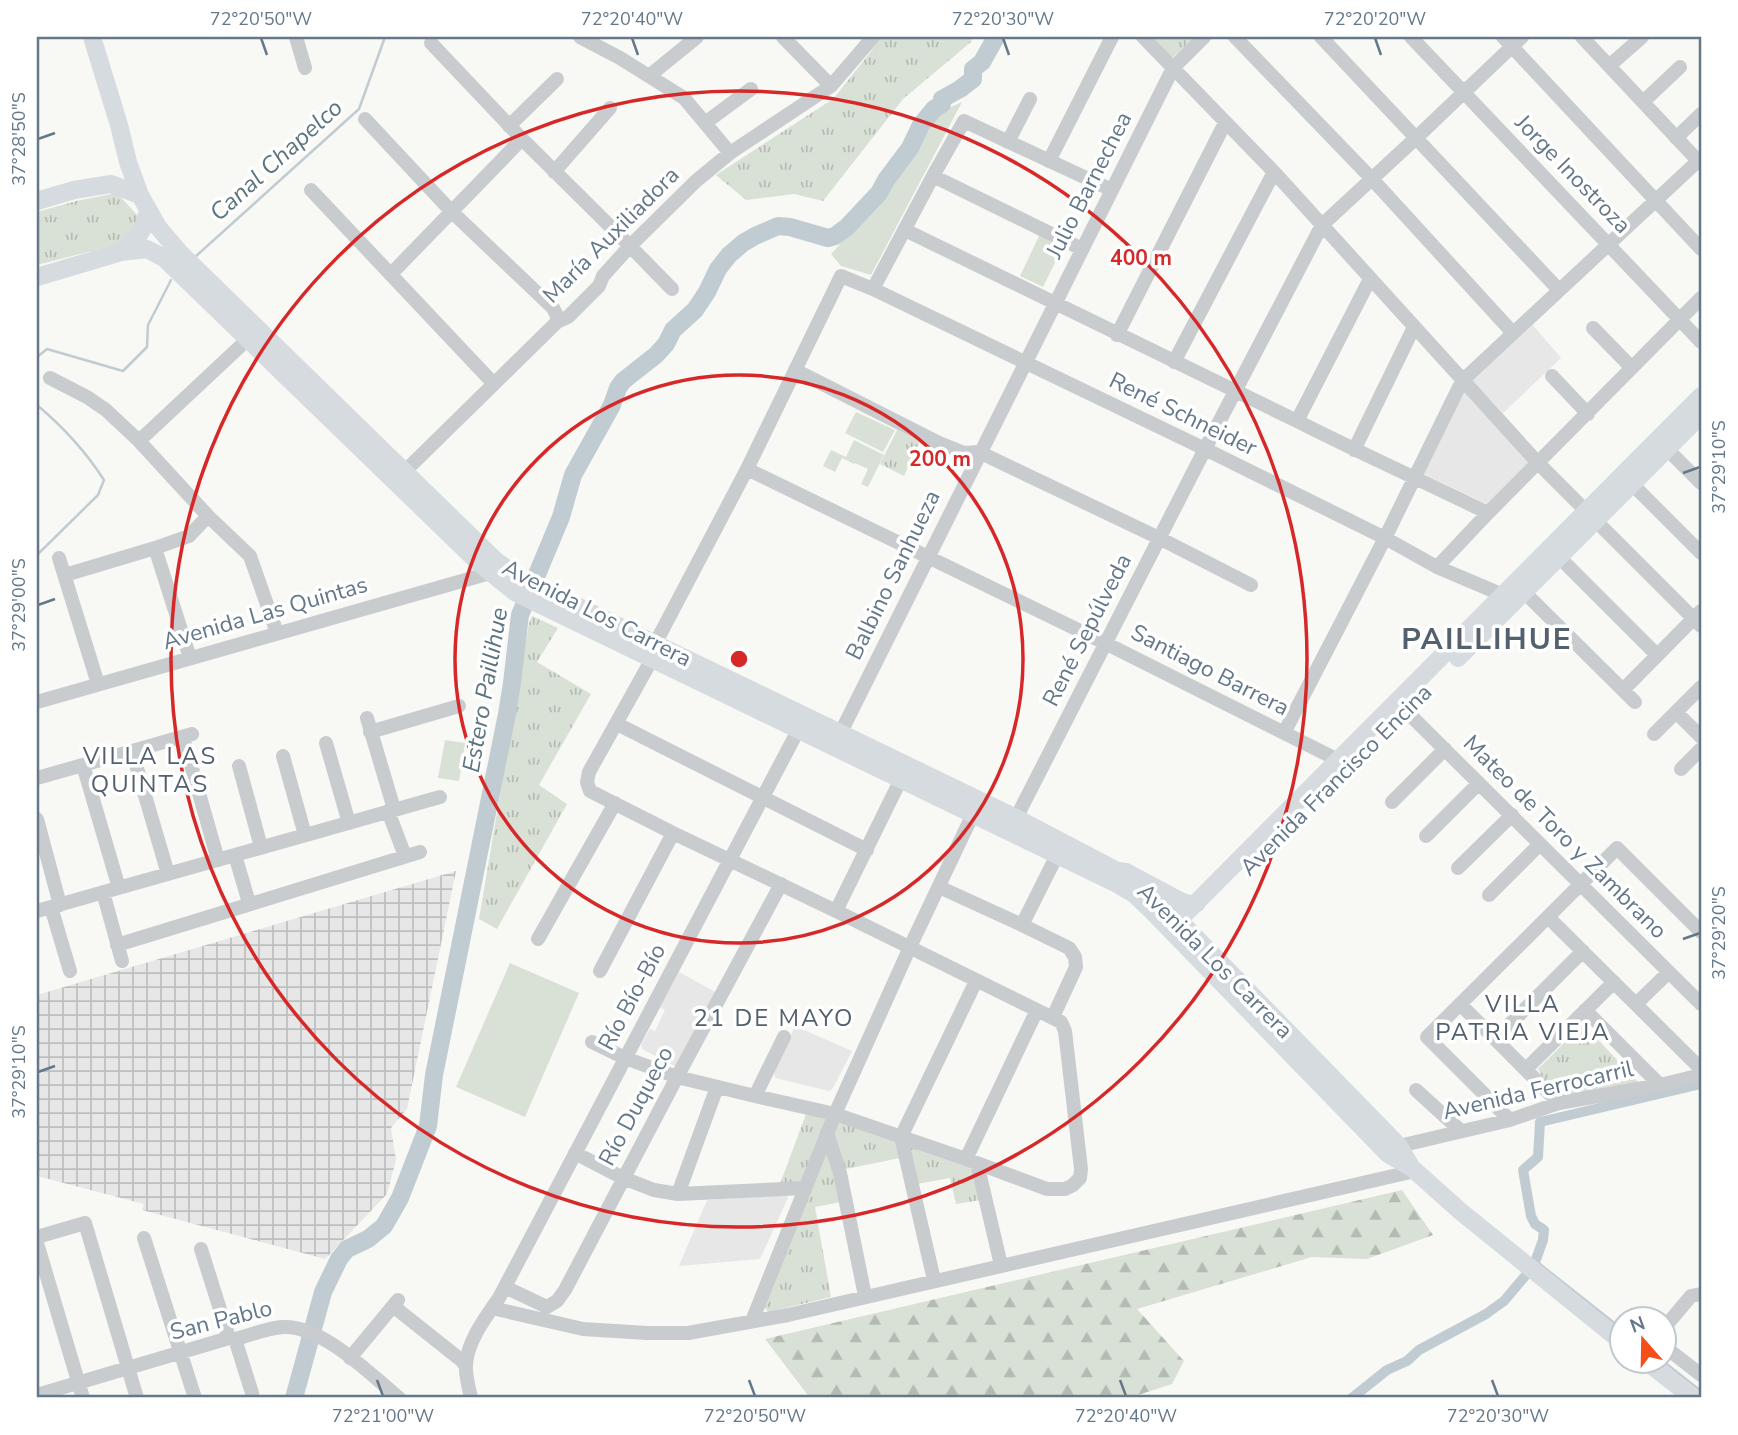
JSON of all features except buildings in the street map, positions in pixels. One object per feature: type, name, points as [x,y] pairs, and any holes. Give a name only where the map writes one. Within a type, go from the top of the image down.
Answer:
[{"type":"main road","name":"Avenida Los Carrera","points":[[92,37],[128,162],[144,203],[158,227],[180,253],[400,477]]},
{"type":"main road","points":[[37,201],[74,190],[111,184],[144,203],[144,228],[121,252],[37,277]]},
{"type":"main road","name":"Avenida Los Carrera","points":[[121,252],[146,249],[164,258],[498,571],[519,586],[802,723],[901,779],[973,814],[1012,825],[1057,855],[1121,886],[1179,929]]},
{"type":"main road","name":"Avenida Francisco Encina","points":[[1179,929],[1402,706],[1559,557],[1591,516],[1701,396]]},
{"type":"main road","name":"Avenida Francisco Encina","points":[[1402,706],[1503,595],[1591,516],[1632,484],[1701,415]]},
{"type":"main road","name":"Avenida Los Carrera","points":[[802,723],[840,734],[1012,825],[1118,871],[1150,892],[1179,929],[1393,1150],[1460,1211],[1608,1331]]},
{"type":"main road","name":"Avenida Francisco Encina","points":[[1179,929],[1197,903],[1344,764]]},
{"type":"main road","points":[[1118,871],[1126,872],[1180,901],[1197,903]]},
{"type":"main road","points":[[1665,1376],[1693,1398]]},
{"type":"street","points":[[296,37],[305,68]]},
{"type":"street","points":[[580,37],[684,98],[730,153]]},
{"type":"street","points":[[600,48],[612,37]]},
{"type":"street","points":[[649,76],[697,37]]},
{"type":"street","points":[[785,37],[831,86]]},
{"type":"street","name":"María Auxiliadora","points":[[400,477],[557,322],[568,317],[599,286],[603,276],[696,181],[730,153],[831,86],[873,37]]},
{"type":"street","points":[[1048,161],[1112,37]]},
{"type":"street","points":[[1143,37],[1274,172],[1538,463],[1699,619],[1657,655],[1623,690]]},
{"type":"street","name":"Julio Barnechea","points":[[1025,362],[1172,68],[1204,37]]},
{"type":"street","points":[[1235,37],[1372,178],[1513,333]]},
{"type":"street","points":[[1321,37],[1559,290]]},
{"type":"street","name":"Jorge Inostroza","points":[[1411,37],[1701,342]]},
{"type":"street","points":[[1284,733],[1385,538],[1462,381],[1700,162],[1582,37]]},
{"type":"street","points":[[1609,66],[1642,37]]},
{"type":"street","points":[[1512,40],[1701,249]]},
{"type":"street","name":"René Sepúlveda","points":[[1012,825],[1322,225],[1464,92],[1512,40]]},
{"type":"street","points":[[431,43],[554,172],[672,289]]},
{"type":"street","points":[[1643,102],[1680,67]]},
{"type":"street","points":[[509,126],[557,79]]},
{"type":"street","points":[[705,122],[751,89]]},
{"type":"street","points":[[1008,142],[1030,99]]},
{"type":"street","points":[[554,172],[610,108]]},
{"type":"street","points":[[1676,138],[1701,114]]},
{"type":"street","points":[[365,119],[451,211],[553,308],[557,322]]},
{"type":"street","points":[[873,289],[964,121],[1112,190]]},
{"type":"street","points":[[1117,335],[1225,123]]},
{"type":"street","points":[[391,274],[522,139]]},
{"type":"street","points":[[1174,362],[1274,172]]},
{"type":"street","points":[[933,176],[1082,249]]},
{"type":"street","points":[[311,190],[494,384]]},
{"type":"street","points":[[905,230],[1354,450],[1489,513]]},
{"type":"street","name":"René Schneider","points":[[795,370],[841,276],[1205,449],[1385,538],[1437,567],[1503,595]]},
{"type":"street","points":[[1297,421],[1370,279]]},
{"type":"street","points":[[1437,567],[1701,298]]},
{"type":"street","points":[[1354,450],[1414,327]]},
{"type":"street","points":[[1593,328],[1632,369]]},
{"type":"street","points":[[139,441],[248,339]]},
{"type":"street","name":"Balbino Sanhueza","points":[[840,734],[1025,362]]},
{"type":"street","points":[[592,1042],[625,1058],[677,1077],[835,1114],[1047,1189],[1065,1189],[1080,1178],[1065,1031],[1061,1022],[590,791],[587,782],[589,772],[617,724],[795,370],[939,443],[964,453],[979,452],[1251,585]]},
{"type":"street","points":[[1552,376],[1588,414]]},
{"type":"street","points":[[50,378],[106,410],[250,556],[277,633]]},
{"type":"street","points":[[1667,449],[1701,483]]},
{"type":"street","name":"Santiago Barrera","points":[[747,469],[1105,643],[1344,764]]},
{"type":"street","points":[[1632,484],[1701,553]]},
{"type":"street","points":[[65,575],[189,536],[208,516]]},
{"type":"street","points":[[155,548],[190,658]]},
{"type":"street","points":[[1559,557],[1657,655]]},
{"type":"street","points":[[59,558],[98,684]]},
{"type":"street","name":"Avenida Las Quintas","points":[[37,702],[498,571]]},
{"type":"street","points":[[1503,595],[1524,592],[1635,702]]},
{"type":"street","points":[[1654,734],[1701,687]]},
{"type":"street","points":[[405,856],[368,725],[459,706]]},
{"type":"street","name":"Mateo de Toro y Zambrano","points":[[1402,706],[1669,972],[1698,995]]},
{"type":"street","points":[[1676,712],[1701,737]]},
{"type":"street","name":"Río Bío-Bío","points":[[466,1366],[470,1348],[499,1298],[802,723]]},
{"type":"street","points":[[617,724],[867,850]]},
{"type":"street","points":[[37,778],[188,736],[218,860]]},
{"type":"street","points":[[326,744],[349,822]]},
{"type":"street","points":[[1392,802],[1445,749]]},
{"type":"street","points":[[1681,769],[1701,749]]},
{"type":"street","points":[[132,751],[168,874]]},
{"type":"street","points":[[283,757],[305,835]]},
{"type":"street","points":[[83,765],[119,888]]},
{"type":"street","points":[[239,766],[261,847]]},
{"type":"street","points":[[836,911],[901,779]]},
{"type":"street","points":[[1426,836],[1479,783]]},
{"type":"street","points":[[37,911],[440,797]]},
{"type":"street","points":[[538,939],[615,803]]},
{"type":"street","points":[[752,1321],[835,1114],[973,814]]},
{"type":"street","points":[[1458,868],[1511,815]]},
{"type":"street","points":[[37,819],[69,971]]},
{"type":"street","points":[[600,971],[673,833]]},
{"type":"street","points":[[1489,895],[1540,844]]},
{"type":"street","points":[[1510,1120],[1427,1037],[1617,848],[1701,932]]},
{"type":"street","points":[[117,945],[420,852]]},
{"type":"street","points":[[235,855],[248,903]]},
{"type":"street","points":[[1023,925],[1057,855]]},
{"type":"street","name":"Río Duqueco","points":[[499,1298],[547,1307],[557,1301],[565,1290],[781,884]]},
{"type":"street","points":[[939,887],[1069,948],[1075,957],[1076,967],[1053,1017]]},
{"type":"street","points":[[103,892],[122,961]]},
{"type":"street","points":[[1548,916],[1701,1069]]},
{"type":"street","points":[[1495,1039],[1583,951]]},
{"type":"street","points":[[1636,1004],[1669,972]]},
{"type":"street","points":[[934,1280],[901,1137],[976,981]]},
{"type":"street","points":[[1526,1069],[1614,982]]},
{"type":"street","points":[[1460,1004],[1559,1103]]},
{"type":"street","points":[[1001,1265],[971,1161],[1037,1010]]},
{"type":"street","points":[[1585,1010],[1660,1085]]},
{"type":"street","points":[[755,1096],[784,1037]]},
{"type":"street","name":"Avenida Ferrocarril","points":[[1393,1150],[1510,1120],[1559,1103],[1701,1075]]},
{"type":"street","points":[[678,1194],[717,1087]]},
{"type":"street","points":[[1416,1090],[1461,1131]]},
{"type":"street","points":[[827,1133],[840,1173],[865,1296]]},
{"type":"street","points":[[575,1153],[623,1178],[654,1190],[678,1194],[805,1188]]},
{"type":"street","points":[[499,1298],[583,1329],[688,1333],[788,1315],[1413,1169]]},
{"type":"street","points":[[37,1237],[85,1223],[137,1398]]},
{"type":"street","points":[[144,1238],[195,1398]]},
{"type":"street","points":[[37,1243],[83,1398]]},
{"type":"street","points":[[201,1249],[251,1393]]},
{"type":"street","points":[[1678,1311],[1691,1296],[1701,1294]]},
{"type":"street","points":[[350,1358],[395,1303],[466,1366],[471,1398]]},
{"type":"street","name":"San Pablo","points":[[37,1395],[284,1326],[320,1336],[335,1345],[399,1398]]},
{"type":"street","points":[[1678,1357],[1701,1375]]},
{"type":"shaded area","points":[[1533,325],[1561,358],[1503,413],[1472,381]]},
{"type":"shaded area","points":[[1465,390],[1529,462],[1491,506],[1424,474]]},
{"type":"shaded area","points":[[456,871],[407,1109],[391,1128],[396,1160],[387,1194],[325,1259],[142,1210],[144,1204],[37,1176],[37,995]]},
{"type":"shaded area","points":[[679,972],[717,993],[677,1067],[642,1049],[641,1045],[650,1029],[655,1031],[665,1010],[660,1007]]},
{"type":"shaded area","points":[[795,1026],[852,1051],[829,1091],[775,1078],[774,1072]]},
{"type":"shaded area","points":[[786,1195],[788,1198],[760,1259],[679,1266],[707,1200]]},
{"type":"green space","points":[[881,37],[972,37],[971,42],[903,99],[823,201],[794,194],[746,200],[716,175],[833,99]]},
{"type":"green space","points":[[1152,37],[1195,37],[1171,59]]},
{"type":"green space","points":[[962,102],[871,275],[841,266],[831,254],[881,200],[942,111]]},
{"type":"green space","points":[[117,193],[139,217],[136,234],[123,243],[37,265],[37,212]]},
{"type":"green space","points":[[1040,234],[1064,245],[1043,287],[1020,276]]},
{"type":"green space","points":[[856,412],[895,430],[883,452],[845,433]]},
{"type":"green space","points":[[897,430],[920,441],[904,476],[880,464]]},
{"type":"green space","points":[[854,440],[884,455],[868,487],[861,484],[868,469],[842,458],[835,472],[823,466],[831,450],[846,457]]},
{"type":"green space","points":[[532,616],[558,628],[537,662],[591,694],[539,785],[567,804],[497,929],[479,919]]},
{"type":"green space","points":[[445,740],[465,743],[459,781],[438,778]]},
{"type":"green space","points":[[510,963],[579,993],[525,1117],[456,1087]]},
{"type":"green space","points":[[1583,1024],[1639,1083],[1556,1103],[1538,1069]]},
{"type":"green space","points":[[806,1114],[839,1122],[971,1167],[981,1200],[956,1204],[950,1178],[917,1184],[910,1156],[836,1171],[841,1202],[815,1207],[831,1297],[768,1312],[762,1303],[810,1184],[780,1184]]},
{"type":"green space","points":[[1402,1190],[1433,1235],[1367,1259],[1312,1257],[1137,1309],[1184,1361],[1172,1384],[1129,1398],[810,1398],[765,1339]]},
{"type":"waterway","name":"Canal Chapelco","points":[[195,257],[359,109],[385,37]]},
{"type":"waterway","name":"Estero Paillihue","points":[[294,1398],[323,1292],[339,1259],[347,1249],[368,1239],[384,1226],[400,1198],[428,1126],[434,1075],[507,714],[520,615],[561,517],[573,475],[612,405],[618,388],[656,355],[673,330],[695,310],[729,255],[743,243],[778,226],[828,238],[847,227],[879,193],[910,148],[921,125],[934,109],[942,104],[942,99],[973,79],[973,69],[982,62],[996,37]]},
{"type":"waterway","name":"Canal Chapelco","points":[[37,357],[47,349],[123,371],[147,347],[148,325],[171,280]]},
{"type":"waterway","name":"Canal Chapelco","points":[[37,405],[73,440],[104,480],[98,495],[37,555]]},
{"type":"waterway","points":[[1534,1265],[1544,1230],[1535,1224],[1531,1216],[1523,1170],[1538,1157],[1540,1122],[1701,1084]]},
{"type":"waterway","points":[[1536,1261],[1608,1318]]},
{"type":"waterway","points":[[1352,1398],[1387,1370],[1486,1314],[1504,1301],[1526,1275]]},
{"type":"waterway","points":[[1678,1373],[1701,1391]]},
{"type":"district","name":"PAILLIHUE","points":[[1487,639]]},
{"type":"district","name":"VILLA LAS QUINTAS","points":[[150,770]]},
{"type":"district","name":"21 DE MAYO","points":[[774,1018]]},
{"type":"district","name":"VILLA PATRIA VIEJA","points":[[1523,1018]]}]
